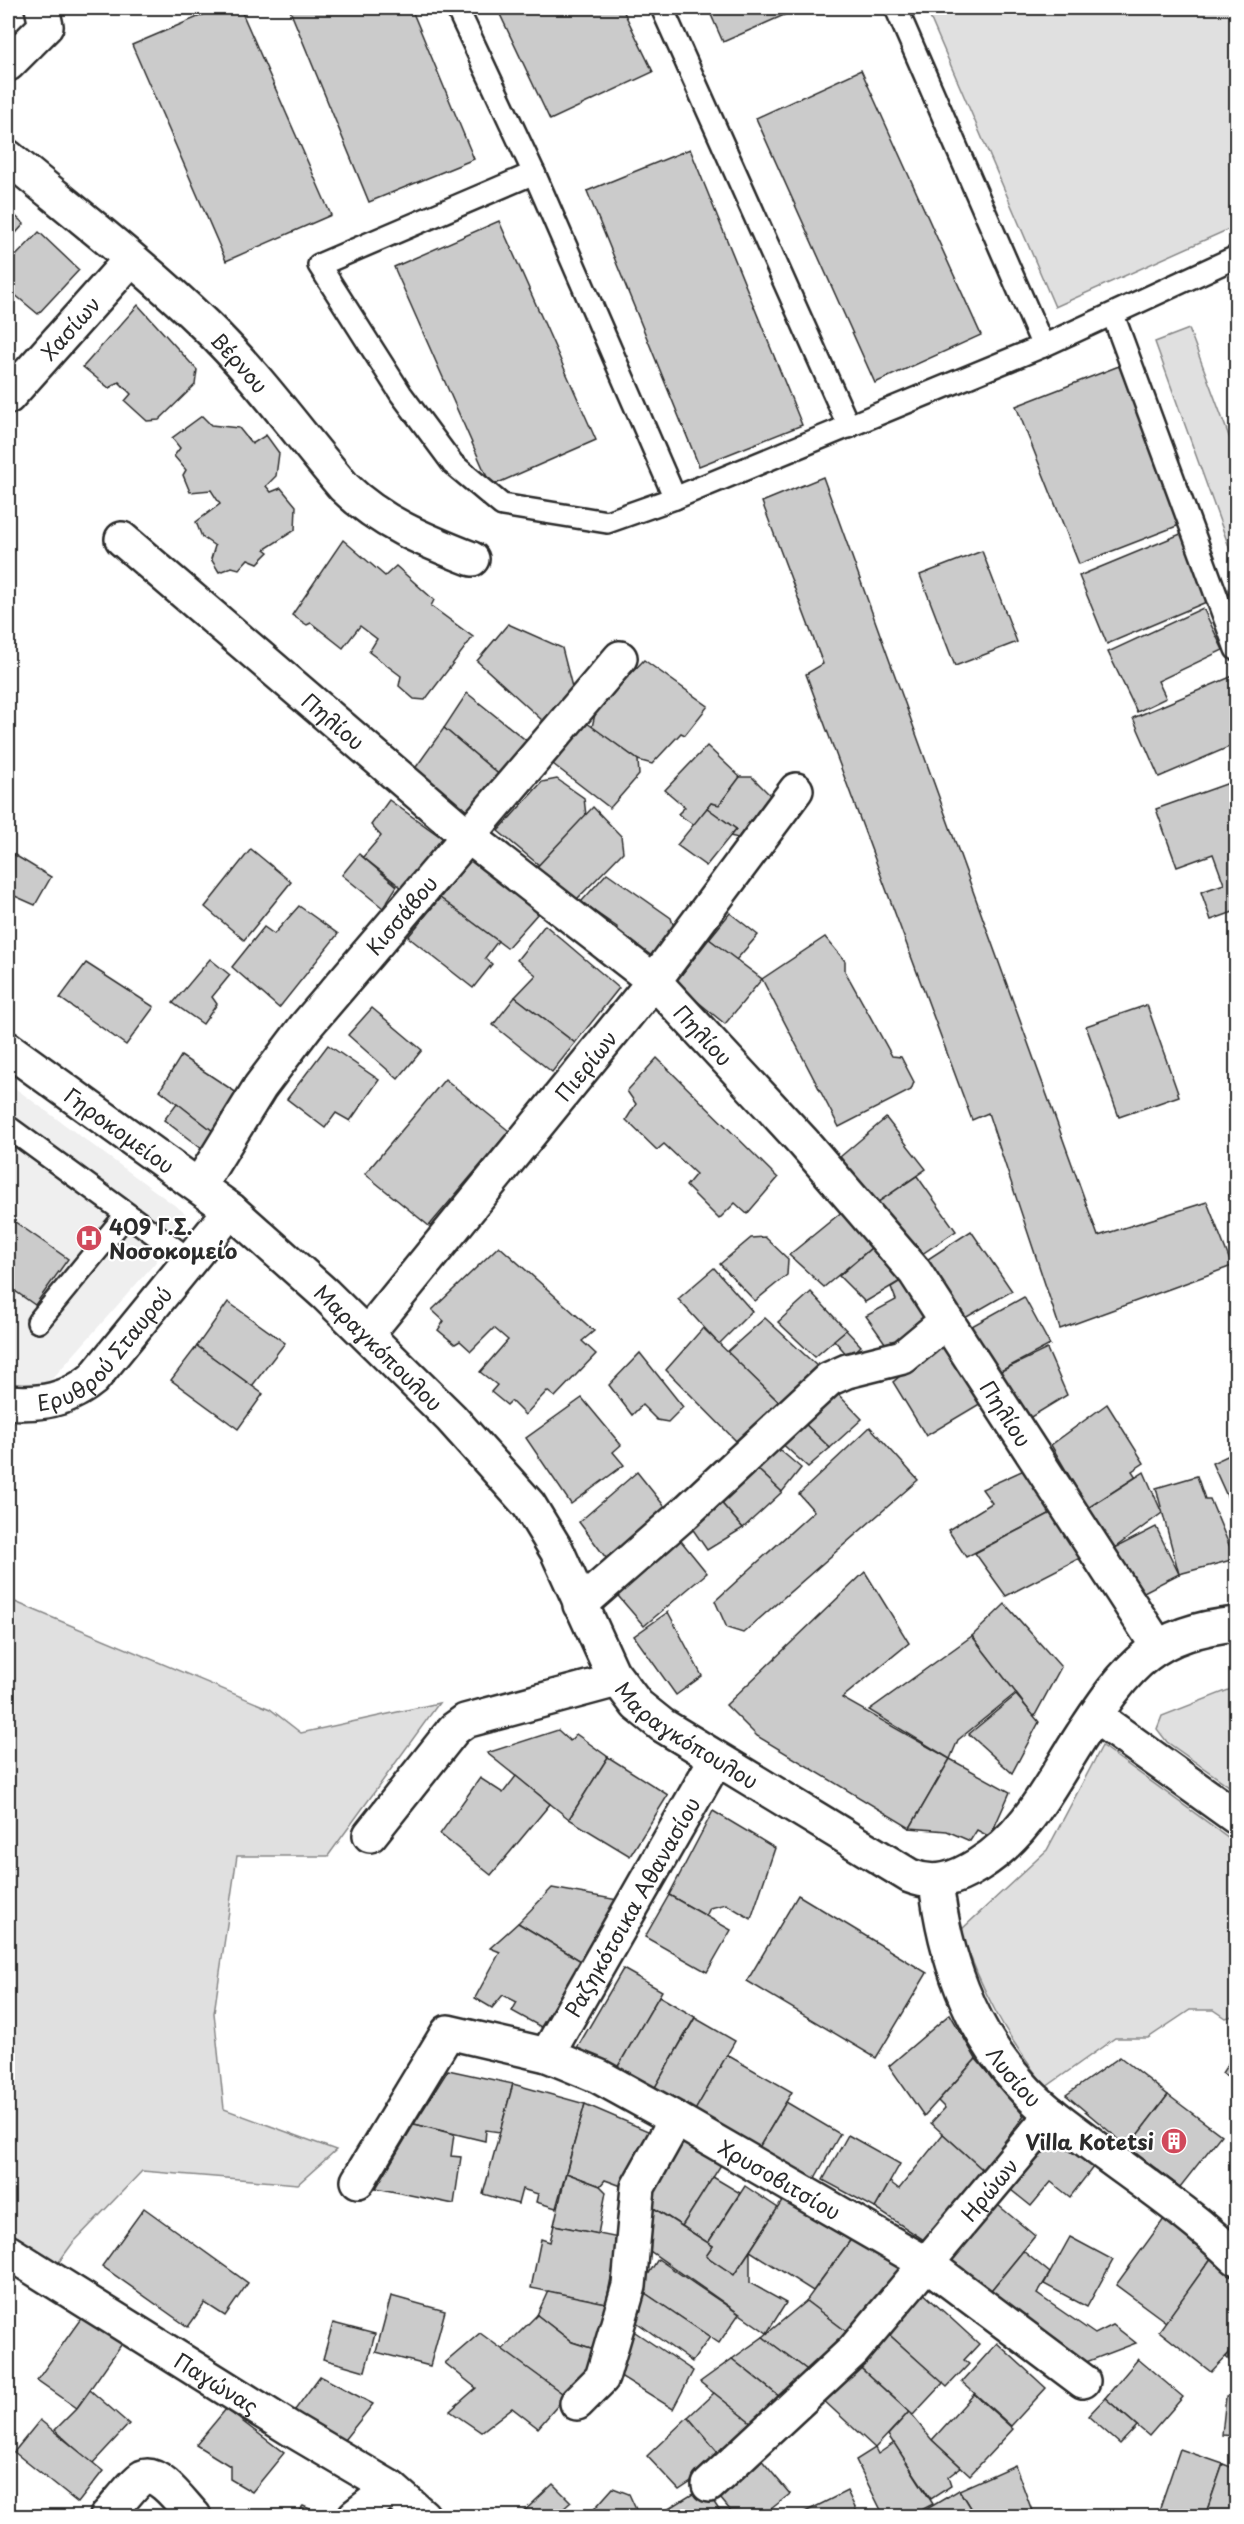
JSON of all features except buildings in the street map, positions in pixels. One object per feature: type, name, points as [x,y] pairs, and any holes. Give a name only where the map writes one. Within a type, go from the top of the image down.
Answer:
[{"type":"street","points":[[8,64],[46,26],[42,8]]},
{"type":"street","name":"Βέρνου","points":[[8,157],[173,295],[231,351],[344,487],[365,508],[420,538],[472,559]]},
{"type":"street","name":"Χασίων","points":[[8,397],[131,259]]},
{"type":"street","name":"Πηλίου","points":[[122,539],[468,836],[654,981],[804,1143],[915,1272],[945,1322],[1158,1647]]},
{"type":"street","name":"Κισσάβου","points":[[200,1186],[260,1087],[293,1042],[620,658]]},
{"type":"street","name":"Πιερίων","points":[[367,1334],[654,981],[796,790]]},
{"type":"street","name":"Γηροκομείου","points":[[8,1050],[231,1210]]},
{"type":"street","name":"Μαραγκόπουλου","points":[[231,1210],[367,1334],[458,1424],[529,1505],[557,1551],[580,1605],[617,1680],[637,1705],[662,1725],[716,1759],[891,1866],[917,1879],[936,1881],[967,1872],[996,1854],[1016,1836],[1034,1814],[1095,1716],[1129,1672],[1158,1647],[1195,1631],[1236,1624]]},
{"type":"street","name":"Ερυθρού Σταυρού","points":[[8,1402],[49,1401],[85,1386],[101,1371],[231,1210]]},
{"type":"street","points":[[580,1605],[685,1513],[829,1379],[847,1371],[903,1357],[945,1322]]},
{"type":"street","points":[[370,1835],[454,1729],[465,1721],[617,1680]]},
{"type":"street","points":[[1095,1716],[1236,1817]]},
{"type":"street","name":"Ραζηκότσικα Αθανασίου","points":[[548,2055],[716,1759]]},
{"type":"street","name":"Λυσίου","points":[[936,1881],[944,1933],[973,2014],[1004,2066],[1052,2114],[1195,2222],[1236,2258]]},
{"type":"street","name":"Χρυσοβιτσίου","points":[[358,2181],[448,2032],[548,2055],[598,2076],[676,2119],[927,2264],[1083,2381]]},
{"type":"street","name":"Ηρώων","points":[[709,2484],[853,2351],[1052,2114]]},
{"type":"street","points":[[577,2403],[602,2378],[629,2286],[638,2187],[676,2119]]},
{"type":"street","name":"Παγώνας","points":[[8,2252],[291,2429],[391,2488],[423,2517]]},
{"type":"street","points":[[107,2517],[142,2477],[152,2476],[161,2480],[194,2517]]},
{"type":"street","points":[[355,2517],[391,2488]]},
{"type":"lane","points":[[457,8],[534,173],[675,498]]},
{"type":"lane","points":[[662,8],[849,427]]},
{"type":"lane","points":[[896,8],[1043,346]]},
{"type":"lane","points":[[534,173],[319,265],[401,394],[453,464],[502,505],[607,522],[675,498],[1043,346],[1236,257]]},
{"type":"lane","points":[[1113,315],[1236,649]]},
{"type":"lane","points":[[8,1127],[190,1260]]},
{"type":"lane","points":[[38,1322],[126,1215]]},
{"type":"shaded area","points":[[926,8],[1236,8],[1236,226],[1055,307]]},
{"type":"shaded area","points":[[1189,329],[1236,455],[1236,566],[1155,342]]},
{"type":"shaded area","name":"409 Γ.Σ. Νοσοκομείο","points":[[8,1083],[185,1213],[155,1263],[53,1378],[37,1387],[8,1383]]},
{"type":"shaded area","points":[[8,1599],[270,1709],[301,1733],[439,1703],[328,1856],[237,1856],[214,2013],[224,2109],[336,2150],[298,2184],[142,2171],[72,2244],[56,2266],[8,2235]]},
{"type":"shaded area","points":[[1236,1687],[1236,1791],[1167,1742],[1157,1729],[1162,1716]]},
{"type":"shaded area","points":[[1102,1746],[1236,1843],[1236,2015],[1226,2018],[1214,2010],[1190,2010],[1148,2038],[1115,2038],[1046,2087],[1019,2050],[996,2012],[977,1973],[961,1930],[1047,1850]]},
{"type":"place","name":"409 Γ.Σ. Νοσοκομείο","points":[[89,1238]]},
{"type":"place","name":"Villa Kotetsi","points":[[1174,2141]]}]
